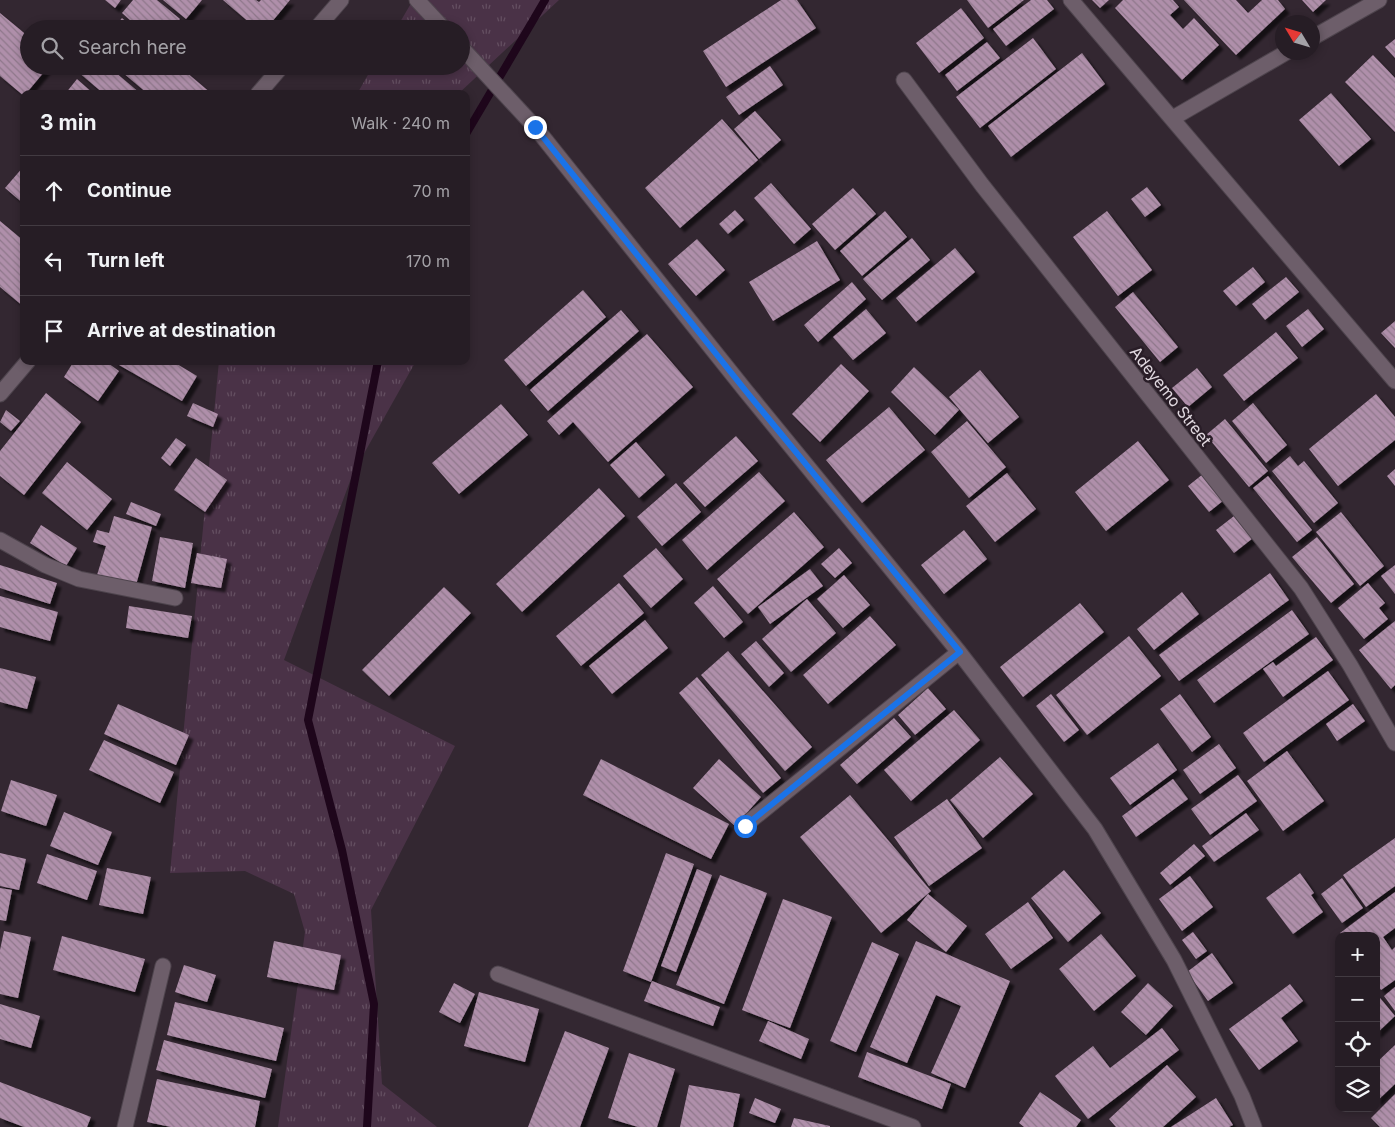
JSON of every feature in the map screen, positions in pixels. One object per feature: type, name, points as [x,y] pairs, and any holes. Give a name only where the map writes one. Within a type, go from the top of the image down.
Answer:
[{"type":"street","points":[[324,20],[341,0]]},
{"type":"street","points":[[417,0],[436,20]]},
{"type":"street","points":[[1070,0],[1173,118],[1395,381]]},
{"type":"street","points":[[1320,33],[1379,0]]},
{"type":"street","points":[[470,56],[535,127],[745,390],[960,652],[1095,828],[1174,960],[1242,1096],[1254,1127]]},
{"type":"street","points":[[1173,118],[1275,59]]},
{"type":"street","points":[[261,90],[274,75]]},
{"type":"street","name":"Adeyemo Street","points":[[904,80],[982,185],[1301,588],[1350,665],[1395,743]]},
{"type":"street","points":[[0,394],[25,365]]},
{"type":"street","points":[[0,540],[45,565],[79,579],[175,598]]},
{"type":"street","points":[[745,826],[960,652]]},
{"type":"street","points":[[124,1127],[163,966]]},
{"type":"street","points":[[498,974],[913,1127]]},
{"type":"green space","points":[[413,0],[559,0],[462,90],[359,90],[368,75],[470,75],[470,20],[401,20]]},
{"type":"green space","points":[[219,365],[414,365],[353,473],[284,660],[455,746],[371,910],[382,1084],[437,1127],[278,1127],[305,932],[294,894],[245,871],[170,873]]},
{"type":"building","points":[[105,0],[121,0],[115,8]]},
{"type":"building","points":[[133,0],[157,0],[180,19],[130,20],[122,13]]},
{"type":"building","points":[[163,0],[202,0],[186,19]]},
{"type":"building","points":[[223,0],[256,0],[259,2],[261,0],[290,0],[273,20],[246,20]]},
{"type":"building","points":[[781,0],[797,0],[816,28],[726,87],[703,51]]},
{"type":"building","points":[[967,0],[1024,0],[988,28]]},
{"type":"building","points":[[1031,0],[1047,0],[1054,9],[1006,46],[993,29]]},
{"type":"building","points":[[1092,0],[1109,0],[1100,8]]},
{"type":"building","points":[[1123,0],[1173,0],[1179,7],[1170,15],[1183,29],[1194,18],[1219,45],[1182,80],[1115,8]]},
{"type":"building","points":[[1184,0],[1236,0],[1248,13],[1262,0],[1278,0],[1285,9],[1279,15],[1275,15],[1275,18],[1236,55]]},
{"type":"building","points":[[1302,0],[1326,0],[1313,12]]},
{"type":"building","points":[[961,8],[984,38],[939,73],[916,43]]},
{"type":"building","points":[[0,13],[20,30],[20,75],[42,75],[29,90],[20,90],[20,93],[0,76]]},
{"type":"building","points":[[1033,38],[1056,69],[980,128],[956,97]]},
{"type":"building","points":[[1395,39],[1395,58],[1385,47]]},
{"type":"building","points":[[987,42],[1000,58],[957,91],[945,75]]},
{"type":"building","points":[[1082,53],[1105,84],[1011,157],[988,126]]},
{"type":"building","points":[[1373,55],[1395,78],[1395,132],[1345,82]]},
{"type":"building","points":[[770,66],[783,85],[739,115],[726,97]]},
{"type":"building","points":[[82,75],[119,75],[136,90],[99,90]]},
{"type":"building","points":[[126,75],[190,75],[207,90],[143,90]]},
{"type":"building","points":[[77,79],[89,90],[68,90]]},
{"type":"building","points":[[1331,93],[1371,139],[1339,166],[1299,120]]},
{"type":"building","points":[[755,111],[781,140],[759,159],[734,129]]},
{"type":"building","points":[[722,119],[758,160],[680,228],[645,188]]},
{"type":"building","points":[[20,171],[20,201],[5,188]]},
{"type":"building","points":[[771,183],[811,229],[794,244],[754,198]]},
{"type":"building","points":[[1147,187],[1161,205],[1145,217],[1131,199]]},
{"type":"building","points":[[853,188],[876,214],[835,250],[812,224]]},
{"type":"building","points":[[735,210],[744,220],[728,234],[719,224]]},
{"type":"building","points":[[885,211],[907,237],[862,276],[840,251]]},
{"type":"building","points":[[1107,211],[1152,270],[1118,296],[1073,237]]},
{"type":"building","points":[[0,221],[20,238],[20,304],[0,287]]},
{"type":"building","points":[[912,238],[930,260],[882,300],[863,279]]},
{"type":"building","points":[[697,239],[725,270],[696,296],[668,264]]},
{"type":"building","points":[[817,241],[840,280],[773,321],[749,282]]},
{"type":"building","points":[[955,248],[975,272],[916,322],[896,298]]},
{"type":"building","points":[[1253,267],[1265,282],[1236,306],[1223,291]]},
{"type":"building","points":[[1286,277],[1299,292],[1265,320],[1252,304]]},
{"type":"building","points":[[852,282],[866,299],[818,342],[804,325]]},
{"type":"building","points":[[583,290],[606,317],[526,386],[504,360]]},
{"type":"building","points":[[1133,292],[1178,347],[1160,362],[1115,307]]},
{"type":"building","points":[[866,309],[886,333],[853,360],[833,337]]},
{"type":"building","points":[[1308,309],[1324,329],[1302,347],[1286,326]]},
{"type":"building","points":[[621,310],[639,331],[548,411],[530,390]]},
{"type":"building","points":[[1395,321],[1395,348],[1381,333]]},
{"type":"building","points":[[1276,332],[1298,358],[1244,401],[1223,375]]},
{"type":"building","points":[[647,334],[693,387],[608,462],[573,422],[559,435],[547,421]]},
{"type":"building","points":[[841,364],[869,391],[820,442],[792,414]]},
{"type":"building","points":[[72,365],[111,365],[119,371],[98,401],[64,377]]},
{"type":"building","points":[[119,365],[179,365],[197,376],[182,401]]},
{"type":"building","points":[[914,367],[959,410],[935,435],[891,392]]},
{"type":"building","points":[[1197,368],[1212,387],[1188,407],[1172,388]]},
{"type":"building","points":[[980,370],[1019,417],[988,443],[949,397]]},
{"type":"building","points":[[46,393],[81,422],[24,495],[0,476],[0,451]]},
{"type":"building","points":[[1376,394],[1395,417],[1395,440],[1338,486],[1309,449]]},
{"type":"building","points":[[193,403],[218,414],[213,427],[187,416]]},
{"type":"building","points":[[1253,403],[1287,445],[1266,463],[1232,421]]},
{"type":"building","points":[[501,404],[528,435],[459,494],[432,463]]},
{"type":"building","points":[[889,407],[925,450],[862,503],[826,460]]},
{"type":"building","points":[[6,410],[20,421],[11,431],[0,422]]},
{"type":"building","points":[[1225,419],[1268,471],[1249,487],[1206,435]]},
{"type":"building","points":[[967,421],[1006,467],[969,498],[931,452]]},
{"type":"building","points":[[736,436],[758,461],[705,507],[683,483]]},
{"type":"building","points":[[176,438],[186,445],[170,466],[161,458]]},
{"type":"building","points":[[1138,441],[1169,480],[1106,531],[1075,492]]},
{"type":"building","points":[[636,442],[665,475],[639,498],[610,465]]},
{"type":"building","points":[[1290,456],[1298,466],[1304,461],[1338,503],[1314,523],[1272,471]]},
{"type":"building","points":[[196,458],[227,480],[205,512],[174,490]]},
{"type":"building","points":[[67,462],[112,499],[87,530],[42,493]]},
{"type":"building","points":[[1395,469],[1395,486],[1387,476]]},
{"type":"building","points":[[759,472],[785,501],[707,570],[682,540]]},
{"type":"building","points":[[1007,473],[1036,509],[995,542],[966,506]]},
{"type":"building","points":[[1203,474],[1224,500],[1209,512],[1188,486]]},
{"type":"building","points":[[1268,476],[1312,530],[1297,542],[1253,488]]},
{"type":"building","points":[[676,483],[701,512],[662,546],[637,517]]},
{"type":"building","points":[[599,488],[625,516],[522,612],[496,584]]},
{"type":"building","points":[[131,502],[161,514],[156,526],[126,514]]},
{"type":"building","points":[[794,512],[824,547],[748,614],[717,579]]},
{"type":"building","points":[[1341,512],[1384,566],[1360,586],[1316,532]]},
{"type":"building","points":[[114,516],[152,527],[136,585],[97,575],[106,546],[93,542],[97,530],[109,533]]},
{"type":"building","points":[[1234,516],[1253,538],[1234,553],[1216,530]]},
{"type":"building","points":[[41,525],[77,548],[66,566],[30,543]]},
{"type":"building","points":[[964,530],[987,559],[944,594],[921,565]]},
{"type":"building","points":[[160,537],[193,543],[185,588],[152,581]]},
{"type":"building","points":[[1317,537],[1354,584],[1331,603],[1292,557]]},
{"type":"building","points":[[656,548],[683,579],[651,608],[623,576]]},
{"type":"building","points":[[839,548],[852,563],[835,578],[821,564]]},
{"type":"building","points":[[197,553],[227,559],[221,588],[191,583]]},
{"type":"building","points":[[0,565],[57,583],[50,604],[0,588]]},
{"type":"building","points":[[1395,565],[1395,594],[1381,576]]},
{"type":"building","points":[[810,569],[823,586],[770,624],[758,607]]},
{"type":"building","points":[[1270,573],[1289,600],[1179,681],[1159,655]]},
{"type":"building","points":[[844,575],[870,605],[843,628],[817,599]]},
{"type":"building","points":[[619,583],[644,613],[581,666],[556,636]]},
{"type":"building","points":[[1368,583],[1385,603],[1379,608],[1388,619],[1364,639],[1338,608]]},
{"type":"building","points":[[713,586],[743,622],[724,638],[694,603]]},
{"type":"building","points":[[444,587],[471,613],[389,696],[362,670]]},
{"type":"building","points":[[1182,592],[1199,614],[1154,650],[1137,629]]},
{"type":"building","points":[[0,596],[58,612],[50,641],[0,627]]},
{"type":"building","points":[[807,599],[836,633],[791,672],[762,639]]},
{"type":"building","points":[[1080,603],[1104,632],[1023,697],[1000,667]]},
{"type":"building","points":[[129,606],[192,616],[188,638],[126,628]]},
{"type":"building","points":[[1292,610],[1309,634],[1214,703],[1197,680]]},
{"type":"building","points":[[870,616],[896,645],[828,704],[803,675]]},
{"type":"building","points":[[645,620],[668,648],[612,694],[589,666]]},
{"type":"building","points":[[1395,621],[1395,685],[1391,689],[1359,650]]},
{"type":"building","points":[[1129,636],[1161,676],[1087,735],[1056,695]]},
{"type":"building","points":[[1316,637],[1333,660],[1283,697],[1263,669],[1273,662],[1276,666]]},
{"type":"building","points":[[756,641],[784,673],[769,687],[741,654]]},
{"type":"building","points":[[728,651],[812,747],[785,771],[701,675]]},
{"type":"building","points":[[0,668],[36,677],[27,709],[0,702]]},
{"type":"building","points":[[1328,671],[1349,700],[1264,762],[1243,733]]},
{"type":"building","points":[[697,677],[781,778],[763,793],[679,693]]},
{"type":"building","points":[[928,688],[946,709],[915,735],[898,715]]},
{"type":"building","points":[[1051,694],[1079,730],[1064,742],[1036,706]]},
{"type":"building","points":[[1180,694],[1211,737],[1192,752],[1160,709]]},
{"type":"building","points":[[118,704],[189,735],[176,765],[104,734]]},
{"type":"building","points":[[1353,704],[1365,721],[1337,741],[1326,724]]},
{"type":"building","points":[[954,710],[980,740],[911,801],[884,770]]},
{"type":"building","points":[[894,718],[911,737],[857,784],[840,765]]},
{"type":"building","points":[[104,740],[174,772],[160,803],[89,770]]},
{"type":"building","points":[[1158,743],[1177,770],[1130,805],[1110,778]]},
{"type":"building","points":[[1219,744],[1236,768],[1200,794],[1183,770]]},
{"type":"building","points":[[1287,751],[1324,801],[1283,831],[1247,781]]},
{"type":"building","points":[[1000,757],[1033,794],[983,838],[950,800]]},
{"type":"building","points":[[601,759],[729,824],[711,859],[583,795]]},
{"type":"building","points":[[719,759],[761,797],[735,826],[693,788]]},
{"type":"building","points":[[1238,775],[1257,801],[1210,835],[1191,809]]},
{"type":"building","points":[[1173,779],[1188,799],[1136,837],[1122,816]]},
{"type":"building","points":[[11,780],[57,795],[46,826],[1,811]]},
{"type":"building","points":[[850,795],[931,891],[881,933],[800,837]]},
{"type":"building","points":[[947,799],[982,848],[929,886],[894,837]]},
{"type":"building","points":[[64,812],[112,832],[98,865],[50,846]]},
{"type":"building","points":[[1246,813],[1259,830],[1214,862],[1202,846]]},
{"type":"building","points":[[1395,838],[1395,886],[1366,907],[1343,875]]},
{"type":"building","points":[[1194,844],[1205,856],[1170,885],[1160,873]]},
{"type":"building","points":[[0,853],[26,859],[19,890],[0,886]]},
{"type":"building","points":[[666,853],[694,864],[651,982],[623,971]]},
{"type":"building","points":[[47,854],[97,871],[87,900],[37,883]]},
{"type":"building","points":[[107,868],[151,877],[143,914],[99,905]]},
{"type":"building","points":[[697,869],[712,875],[676,972],[661,966]]},
{"type":"building","points":[[1064,870],[1101,913],[1068,942],[1031,898]]},
{"type":"building","points":[[1300,873],[1314,893],[1311,895],[1323,912],[1293,934],[1266,898]]},
{"type":"building","points":[[720,875],[767,893],[724,1004],[676,985]]},
{"type":"building","points":[[1190,876],[1213,907],[1182,931],[1159,899]]},
{"type":"building","points":[[1342,878],[1363,908],[1342,923],[1321,894]]},
{"type":"building","points":[[0,888],[12,890],[6,921],[0,920]]},
{"type":"building","points":[[1395,892],[1395,928],[1383,937],[1392,950],[1395,947],[1395,980],[1381,990],[1380,989],[1380,932],[1341,932]]},
{"type":"building","points":[[928,894],[967,926],[946,952],[907,920]]},
{"type":"building","points":[[783,899],[832,917],[790,1028],[742,1010]]},
{"type":"building","points":[[1028,902],[1053,938],[1011,969],[985,934]]},
{"type":"building","points":[[4,931],[31,937],[18,998],[0,994],[0,950]]},
{"type":"building","points":[[1193,932],[1207,951],[1196,959],[1182,940]]},
{"type":"building","points":[[1101,934],[1136,976],[1094,1011],[1059,969]]},
{"type":"building","points":[[62,936],[145,959],[135,992],[53,970]]},
{"type":"building","points":[[274,941],[341,955],[334,990],[267,977]]},
{"type":"building","points":[[916,941],[1010,981],[965,1088],[931,1073],[961,1006],[936,995],[907,1063],[870,1047]]},
{"type":"building","points":[[872,942],[899,954],[856,1052],[830,1041]]},
{"type":"building","points":[[1212,953],[1233,983],[1208,1001],[1187,972]]},
{"type":"building","points":[[184,965],[216,975],[207,1002],[175,992]]},
{"type":"building","points":[[652,981],[720,1007],[713,1026],[644,1001]]},
{"type":"building","points":[[454,983],[475,994],[460,1023],[439,1012]]},
{"type":"building","points":[[1148,983],[1173,1006],[1146,1035],[1121,1012]]},
{"type":"building","points":[[1290,984],[1303,1001],[1281,1018],[1298,1041],[1259,1070],[1229,1029]]},
{"type":"building","points":[[1395,987],[1395,1011],[1384,996]]},
{"type":"building","points":[[479,992],[539,1009],[525,1062],[464,1046]]},
{"type":"building","points":[[1380,998],[1395,1016],[1380,1030]]},
{"type":"building","points":[[175,1002],[284,1028],[276,1061],[167,1035]]},
{"type":"building","points":[[0,1004],[40,1016],[31,1048],[0,1039]]},
{"type":"building","points":[[768,1021],[809,1039],[801,1059],[759,1041]]},
{"type":"building","points":[[1162,1028],[1179,1050],[1088,1119],[1055,1076],[1093,1046],[1110,1068]]},
{"type":"building","points":[[565,1031],[609,1048],[580,1127],[528,1127]]},
{"type":"building","points":[[164,1040],[272,1069],[265,1098],[156,1070]]},
{"type":"building","points":[[1395,1045],[1395,1084],[1380,1098],[1380,1067],[1380,1059]]},
{"type":"building","points":[[867,1052],[951,1084],[942,1109],[858,1077]]},
{"type":"building","points":[[629,1053],[675,1069],[657,1127],[638,1127],[608,1118]]},
{"type":"building","points":[[1167,1065],[1196,1097],[1163,1127],[1116,1127],[1109,1119]]},
{"type":"building","points":[[157,1079],[260,1101],[255,1127],[171,1127],[147,1122]]},
{"type":"building","points":[[0,1082],[91,1117],[87,1127],[24,1127],[0,1118]]},
{"type":"building","points":[[689,1085],[740,1094],[733,1127],[680,1127]]},
{"type":"building","points":[[1040,1092],[1081,1120],[1076,1127],[1024,1127],[1019,1123]]},
{"type":"building","points":[[1395,1094],[1395,1127],[1380,1127],[1371,1118],[1377,1112],[1380,1112],[1380,1109]]},
{"type":"building","points":[[755,1098],[781,1109],[775,1123],[749,1113]]},
{"type":"building","points":[[1216,1098],[1233,1125],[1229,1127],[1171,1127]]},
{"type":"building","points":[[794,1118],[830,1126],[830,1127],[791,1127]]},
{"type":"waterway","points":[[470,127],[545,0]]},
{"type":"waterway","points":[[367,1127],[374,1004],[342,850],[308,720],[377,365]]},
{"type":"route","points":[[535,127],[745,390],[960,652],[745,826]]}]
